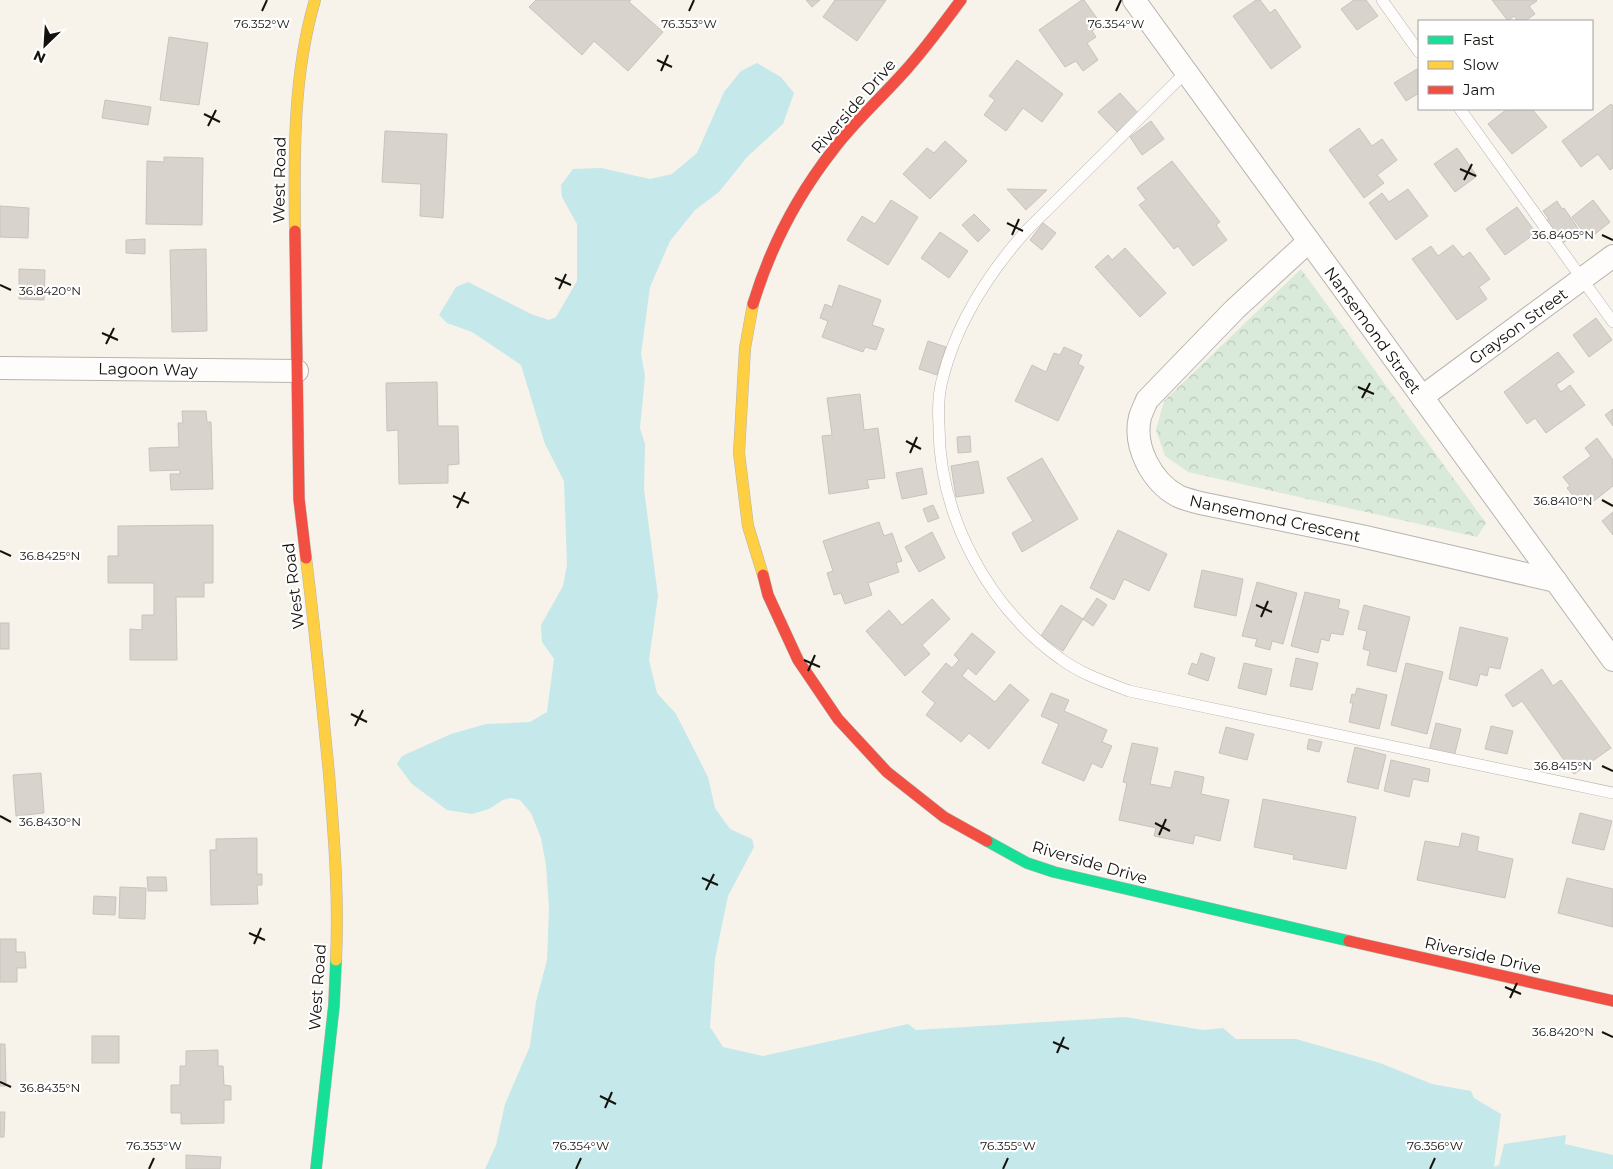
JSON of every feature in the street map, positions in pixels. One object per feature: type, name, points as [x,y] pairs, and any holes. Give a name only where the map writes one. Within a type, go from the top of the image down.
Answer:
[{"type":"street","name":"West Road","points":[[315,0],[306,31],[299,83],[294,172],[299,499],[319,664],[335,847],[338,926],[334,1005],[316,1169]]},
{"type":"street","name":"Riverside Drive","points":[[962,0],[908,68],[840,140],[808,185],[781,232],[761,280],[747,330],[739,404],[738,448],[742,493],[750,537],[762,579],[778,622],[813,684],[849,732],[889,775],[932,810],[979,840],[1040,868],[1180,903],[1613,1001]]},
{"type":"street","name":"Nansemond Street","points":[[1134,0],[1613,660]]},
{"type":"street","name":"Nansemond Crescent","points":[[1309,241],[1235,309],[1148,400],[1140,418],[1138,438],[1146,461],[1160,483],[1178,496],[1200,503],[1361,536],[1556,581]]},
{"type":"street","name":"Grayson Street","points":[[1422,397],[1613,256]]},
{"type":"street","name":"Lagoon Way","points":[[0,368],[297,371]]},
{"type":"lane","points":[[1382,0],[1418,51]]},
{"type":"lane","points":[[1186,72],[1033,224],[1008,252],[985,283],[962,324],[942,377],[938,404],[939,447],[946,489],[960,530],[979,568],[1001,603],[1036,639],[1062,660],[1098,680],[1129,691],[1613,793]]},
{"type":"lane","points":[[1461,110],[1613,322]]},
{"type":"green space","points":[[1301,269],[1486,523],[1477,537],[1188,472],[1165,456],[1156,430],[1164,401]]},
{"type":"water","points":[[757,63],[781,77],[794,93],[783,124],[747,157],[719,192],[695,210],[670,241],[650,287],[641,354],[645,376],[640,428],[645,444],[644,489],[658,596],[649,660],[657,693],[676,714],[708,777],[715,808],[730,829],[752,839],[754,847],[728,896],[715,959],[710,1027],[723,1047],[763,1056],[908,1024],[916,1030],[1125,1017],[1203,1030],[1223,1028],[1236,1039],[1296,1039],[1380,1063],[1432,1084],[1471,1091],[1474,1098],[1501,1114],[1494,1167],[1499,1165],[1504,1144],[1566,1135],[1565,1144],[1613,1155],[1613,1169],[485,1169],[496,1145],[505,1104],[530,1046],[536,1002],[547,960],[549,908],[546,865],[541,838],[531,813],[520,800],[511,798],[503,800],[489,809],[472,814],[447,810],[412,784],[397,764],[402,756],[451,734],[486,724],[530,722],[547,712],[554,659],[542,642],[541,625],[563,586],[567,565],[564,481],[545,444],[521,365],[472,332],[447,323],[439,315],[456,287],[468,282],[531,314],[549,320],[556,317],[577,281],[577,224],[562,197],[561,185],[573,169],[601,168],[650,179],[672,174],[697,153],[724,92],[741,71]]},
{"type":"building","points":[[536,0],[631,0],[629,2],[663,32],[628,71],[594,41],[582,55],[529,7]]},
{"type":"building","points":[[806,0],[820,0],[812,7]]},
{"type":"building","points":[[835,0],[886,0],[857,41],[823,17]]},
{"type":"building","points":[[1084,0],[1101,24],[1092,31],[1096,37],[1087,43],[1098,60],[1083,71],[1076,61],[1065,67],[1039,30]]},
{"type":"building","points":[[1256,0],[1260,0],[1270,13],[1275,9],[1301,47],[1271,69],[1233,16]]},
{"type":"building","points":[[1354,0],[1366,0],[1378,16],[1357,30],[1341,9]]},
{"type":"building","points":[[1492,0],[1537,1],[1529,6],[1535,14],[1526,20],[1517,20],[1514,16],[1507,20]]},
{"type":"building","points":[[169,37],[208,43],[199,105],[160,100]]},
{"type":"building","points":[[1017,60],[1063,94],[1042,122],[1023,108],[1006,131],[984,115],[995,100],[989,96]]},
{"type":"building","points":[[1417,69],[1418,94],[1406,101],[1394,83]]},
{"type":"building","points":[[1120,93],[1138,113],[1117,132],[1098,112]]},
{"type":"building","points":[[105,100],[151,107],[148,125],[102,118]]},
{"type":"building","points":[[1611,104],[1613,106],[1613,168],[1610,170],[1598,154],[1581,167],[1562,141]]},
{"type":"building","points":[[1506,110],[1533,110],[1547,127],[1512,154],[1488,124]]},
{"type":"building","points":[[1151,121],[1164,139],[1142,155],[1130,137]]},
{"type":"building","points":[[1359,128],[1372,146],[1382,139],[1397,160],[1377,175],[1384,183],[1364,198],[1329,150]]},
{"type":"building","points":[[385,131],[447,134],[443,218],[420,216],[421,184],[382,182]]},
{"type":"building","points":[[945,141],[967,161],[930,199],[903,174],[927,148],[934,153]]},
{"type":"building","points":[[1457,148],[1477,176],[1455,192],[1434,164]]},
{"type":"building","points":[[164,157],[203,158],[202,225],[146,224],[147,161],[164,162]]},
{"type":"building","points":[[1172,161],[1220,222],[1216,225],[1227,240],[1193,266],[1178,246],[1174,249],[1139,205],[1146,200],[1137,188]]},
{"type":"building","points":[[1007,189],[1047,190],[1026,210]]},
{"type":"building","points":[[1408,189],[1428,216],[1396,240],[1369,203],[1382,193],[1389,202]]},
{"type":"building","points":[[891,200],[918,217],[888,265],[847,240],[862,216],[875,224]]},
{"type":"building","points":[[1593,200],[1610,222],[1589,239],[1572,217]]},
{"type":"building","points":[[1557,201],[1580,231],[1560,245],[1544,222],[1549,219],[1543,211]]},
{"type":"building","points":[[0,206],[29,208],[28,238],[0,237]]},
{"type":"building","points":[[1517,207],[1536,233],[1505,255],[1486,229]]},
{"type":"building","points":[[974,214],[990,230],[978,242],[962,225]]},
{"type":"building","points":[[1043,223],[1056,233],[1042,250],[1030,240]]},
{"type":"building","points":[[940,232],[968,251],[949,278],[921,258]]},
{"type":"building","points":[[145,239],[145,254],[126,253],[126,240]]},
{"type":"building","points":[[1453,245],[1463,257],[1470,252],[1490,279],[1479,287],[1487,299],[1457,320],[1412,259],[1431,246],[1438,256]]},
{"type":"building","points":[[1125,248],[1166,293],[1140,317],[1095,267],[1108,255],[1112,260]]},
{"type":"building","points":[[206,249],[207,331],[172,332],[170,250]]},
{"type":"building","points":[[19,269],[45,270],[44,300],[19,299]]},
{"type":"building","points":[[839,285],[881,300],[872,325],[884,329],[876,350],[865,347],[863,352],[822,337],[828,321],[820,318],[825,304],[832,307]]},
{"type":"building","points":[[1596,318],[1612,340],[1589,357],[1573,335]]},
{"type":"building","points":[[928,341],[946,347],[937,375],[919,369]]},
{"type":"building","points":[[1064,347],[1082,355],[1078,364],[1084,367],[1058,421],[1015,401],[1032,365],[1046,372],[1054,353],[1060,355]]},
{"type":"building","points":[[1558,352],[1574,372],[1556,385],[1561,392],[1570,385],[1585,405],[1546,433],[1535,418],[1527,424],[1504,392]]},
{"type":"building","points":[[437,382],[438,426],[458,426],[459,464],[448,465],[448,483],[399,484],[398,430],[387,431],[386,383]]},
{"type":"building","points":[[860,394],[864,430],[878,428],[885,478],[867,480],[869,488],[829,494],[822,436],[832,435],[827,398]]},
{"type":"building","points":[[1613,409],[1613,426],[1605,415]]},
{"type":"building","points":[[182,411],[206,411],[207,422],[211,422],[213,489],[171,490],[170,474],[180,474],[180,470],[150,471],[149,448],[179,447],[178,423],[183,423]]},
{"type":"building","points":[[970,436],[971,452],[958,453],[957,437]]},
{"type":"building","points":[[1597,438],[1613,460],[1613,486],[1586,507],[1567,488],[1570,486],[1563,477],[1591,456],[1585,448]]},
{"type":"building","points":[[1042,458],[1078,519],[1022,552],[1012,533],[1033,521],[1007,478]]},
{"type":"building","points":[[978,461],[984,493],[956,497],[951,466]]},
{"type":"building","points":[[922,468],[927,494],[902,499],[896,473]]},
{"type":"building","points":[[933,505],[939,518],[928,522],[923,509]]},
{"type":"building","points":[[1613,512],[1613,535],[1602,521]]},
{"type":"building","points":[[879,522],[884,536],[892,533],[902,561],[896,563],[899,572],[868,583],[872,595],[845,604],[841,593],[834,595],[827,573],[833,571],[823,541]]},
{"type":"building","points":[[213,525],[213,583],[204,583],[204,597],[176,597],[177,660],[130,660],[130,629],[142,630],[142,615],[154,615],[154,583],[108,583],[108,556],[118,556],[118,526]]},
{"type":"building","points":[[1118,530],[1167,554],[1149,591],[1124,579],[1114,600],[1090,588]]},
{"type":"building","points":[[932,532],[945,558],[919,572],[905,547]]},
{"type":"building","points":[[1202,570],[1243,579],[1236,616],[1194,607]]},
{"type":"building","points":[[1257,582],[1297,593],[1283,644],[1272,641],[1270,650],[1255,646],[1257,639],[1242,636]]},
{"type":"building","points":[[1305,592],[1340,600],[1338,608],[1349,611],[1343,635],[1331,633],[1329,641],[1321,639],[1318,653],[1291,646]]},
{"type":"building","points":[[1097,598],[1107,605],[1093,626],[1083,619]]},
{"type":"building","points":[[932,599],[950,619],[922,645],[930,654],[905,676],[866,631],[889,610],[902,625]]},
{"type":"building","points":[[1061,605],[1083,619],[1063,651],[1041,636]]},
{"type":"building","points":[[1364,605],[1410,617],[1396,672],[1367,665],[1370,651],[1363,649],[1367,631],[1358,629]]},
{"type":"building","points":[[0,623],[9,623],[9,649],[0,649]]},
{"type":"building","points":[[1460,627],[1508,638],[1500,669],[1489,667],[1487,676],[1480,674],[1477,686],[1449,679]]},
{"type":"building","points":[[972,633],[995,652],[976,675],[968,668],[962,676],[995,702],[1010,684],[1029,700],[989,749],[969,733],[961,742],[926,715],[935,703],[922,692],[946,663],[952,668],[959,660],[954,655]]},
{"type":"building","points":[[1201,653],[1215,658],[1208,681],[1188,674],[1192,663],[1197,665]]},
{"type":"building","points":[[1296,658],[1318,663],[1312,690],[1290,686]]},
{"type":"building","points":[[1244,663],[1272,669],[1266,695],[1238,688]]},
{"type":"building","points":[[1406,663],[1443,672],[1427,734],[1391,725]]},
{"type":"building","points":[[1542,669],[1553,686],[1561,680],[1611,748],[1574,774],[1522,701],[1513,707],[1505,695]]},
{"type":"building","points":[[1357,688],[1387,695],[1379,729],[1349,722],[1353,703],[1350,703],[1352,694],[1355,695]]},
{"type":"building","points":[[1051,693],[1069,700],[1064,711],[1107,730],[1102,742],[1112,746],[1102,768],[1092,763],[1084,781],[1042,763],[1059,724],[1041,716]]},
{"type":"building","points":[[1436,723],[1461,729],[1454,757],[1429,751]]},
{"type":"building","points":[[1491,726],[1513,731],[1507,754],[1485,749]]},
{"type":"building","points":[[1226,727],[1254,734],[1247,760],[1219,753]]},
{"type":"building","points":[[1309,739],[1322,742],[1319,752],[1307,749]]},
{"type":"building","points":[[1132,743],[1158,748],[1150,784],[1171,788],[1175,771],[1204,777],[1201,794],[1229,800],[1220,841],[1195,835],[1193,844],[1154,836],[1156,828],[1119,820],[1127,783],[1123,782]]},
{"type":"building","points":[[1355,747],[1386,755],[1378,789],[1347,782]]},
{"type":"building","points":[[1391,760],[1430,769],[1428,782],[1413,779],[1409,797],[1384,791]]},
{"type":"building","points":[[41,773],[44,813],[16,816],[13,775]]},
{"type":"building","points":[[1263,799],[1356,817],[1346,869],[1293,859],[1294,855],[1254,847]]},
{"type":"building","points":[[1580,813],[1612,821],[1604,850],[1572,843]]},
{"type":"building","points":[[1462,833],[1479,837],[1477,851],[1513,859],[1505,898],[1417,880],[1425,841],[1459,847]]},
{"type":"building","points":[[257,838],[257,874],[262,874],[262,885],[257,885],[258,904],[211,905],[210,850],[216,850],[216,839]]},
{"type":"building","points":[[147,877],[166,877],[167,891],[148,891]]},
{"type":"building","points":[[1567,878],[1613,889],[1613,927],[1558,913]]},
{"type":"building","points":[[120,887],[146,888],[145,919],[119,918]]},
{"type":"building","points":[[94,896],[116,897],[115,915],[93,914]]},
{"type":"building","points":[[0,939],[16,939],[16,952],[25,952],[26,968],[17,968],[17,982],[0,982]]},
{"type":"building","points":[[92,1036],[119,1036],[119,1063],[92,1063]]},
{"type":"building","points":[[0,1044],[5,1044],[6,1086],[0,1086]]},
{"type":"building","points":[[218,1050],[218,1066],[223,1066],[224,1085],[231,1086],[231,1100],[224,1100],[224,1123],[181,1124],[181,1113],[171,1113],[171,1085],[180,1085],[180,1066],[186,1066],[186,1051]]},
{"type":"building","points":[[0,1112],[5,1112],[4,1137],[0,1137]]},
{"type":"building","points":[[186,1155],[221,1157],[220,1169],[186,1169]]},
{"type":"traffic: fast","points":[[987,841],[1027,863],[1054,872],[1349,941]]},
{"type":"traffic: fast","points":[[316,1169],[334,1005],[336,960]]},
{"type":"traffic: slow","points":[[295,231],[296,114],[302,56],[315,0]]},
{"type":"traffic: slow","points":[[753,304],[745,348],[739,453],[748,526],[763,575]]},
{"type":"traffic: slow","points":[[306,558],[333,820],[336,960]]},
{"type":"traffic: jam","points":[[753,304],[776,243],[796,204],[820,168],[850,130],[912,63],[961,0]]},
{"type":"traffic: jam","points":[[295,231],[299,499],[306,558]]},
{"type":"traffic: jam","points":[[763,575],[768,595],[798,660],[838,719],[887,772],[944,817],[987,841]]},
{"type":"traffic: jam","points":[[1349,941],[1613,1001]]}]
